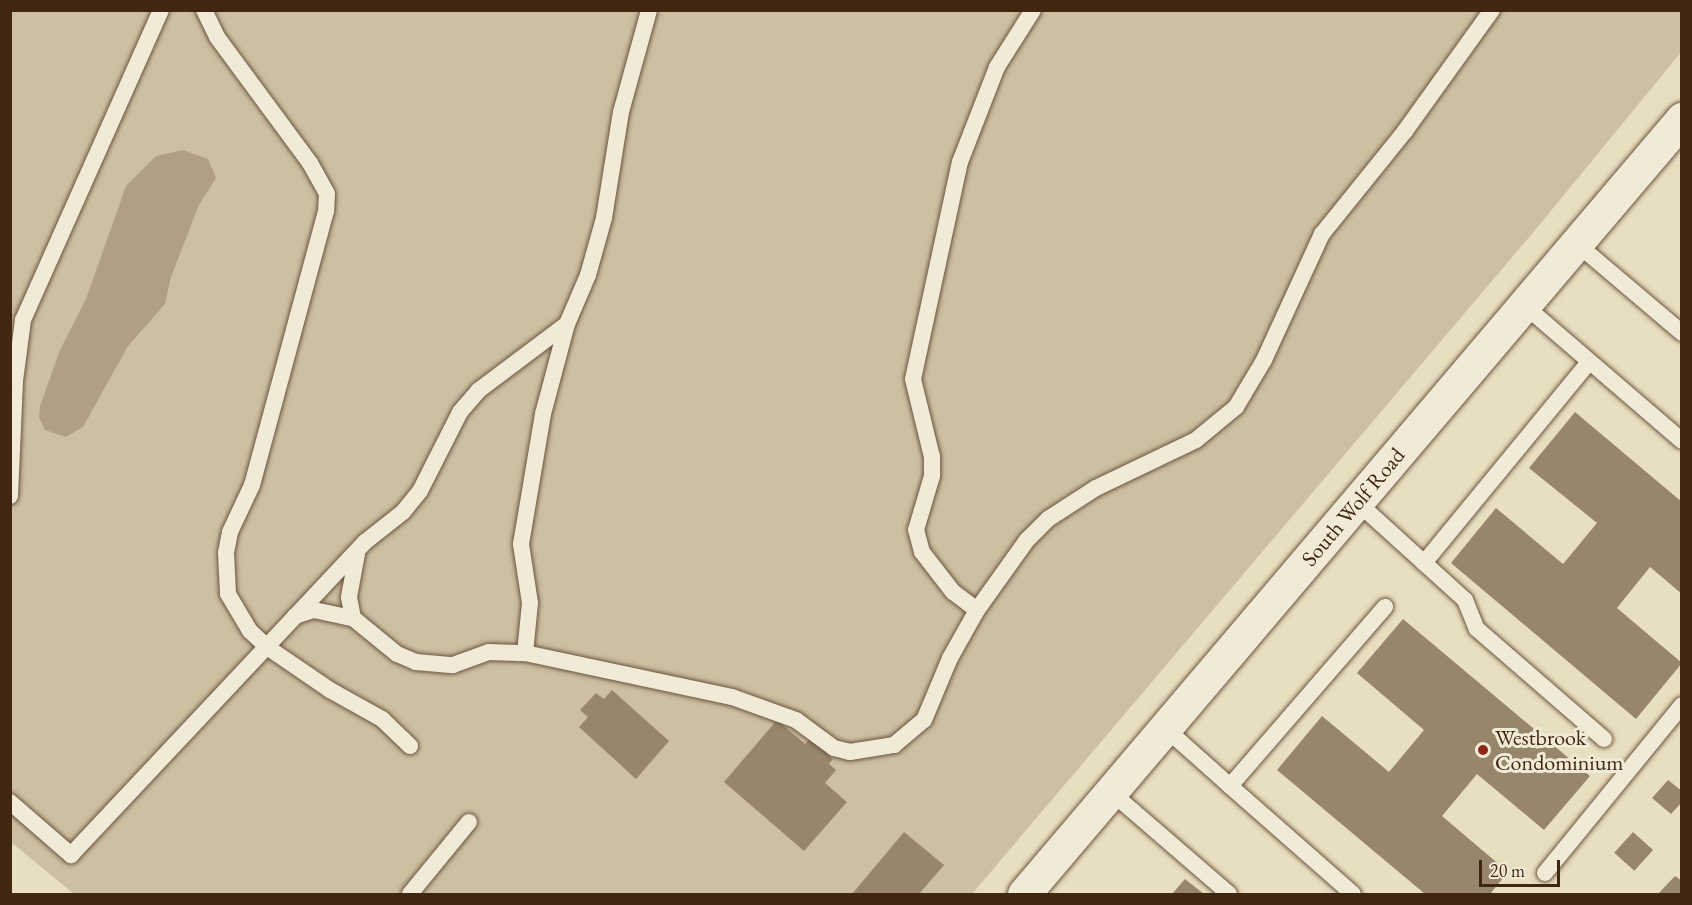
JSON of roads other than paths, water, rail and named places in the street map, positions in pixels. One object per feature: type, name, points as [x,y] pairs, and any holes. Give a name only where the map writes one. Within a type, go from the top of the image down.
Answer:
[{"type":"main road","name":"South Wolf Road","points":[[1024,894],[1682,119]]},
{"type":"lane","points":[[10,496],[15,381],[23,320],[161,10]]},
{"type":"lane","points":[[204,10],[217,37],[310,163],[327,194],[326,211],[252,485],[230,532],[226,553],[228,594],[250,631],[267,647],[330,690],[382,719],[410,746]]},
{"type":"lane","points":[[525,653],[530,603],[522,544],[527,501],[543,414],[567,324],[588,275],[604,218],[621,112],[649,10]]},
{"type":"lane","points":[[977,610],[953,592],[922,552],[916,530],[932,476],[932,457],[914,379],[960,162],[997,67],[1033,10]]},
{"type":"lane","points":[[296,616],[315,610],[353,618],[397,654],[416,662],[453,665],[489,652],[525,653],[732,697],[796,720],[834,748],[850,752],[894,745],[924,720],[950,658],[977,610],[1027,540],[1048,519],[1096,488],[1196,440],[1236,407],[1264,360],[1322,234],[1405,131],[1492,10]]},
{"type":"lane","points":[[1576,243],[1682,333]]},
{"type":"lane","points":[[1524,305],[1682,441]]},
{"type":"lane","points":[[10,802],[70,855],[358,549],[385,529],[420,491],[460,412],[478,390],[567,324]]},
{"type":"lane","points":[[1424,562],[1589,362]]},
{"type":"lane","points":[[1357,502],[1465,600],[1477,629],[1604,739]]},
{"type":"lane","points":[[353,618],[351,572],[358,549]]},
{"type":"lane","points":[[1230,786],[1385,607]]},
{"type":"lane","points":[[1545,873],[1682,705]]},
{"type":"lane","points":[[1165,728],[1353,894]]},
{"type":"lane","points":[[1111,792],[1229,894]]},
{"type":"lane","points":[[410,894],[469,822]]},
{"type":"place","name":"Westbrook Condominium","points":[[1483,750]]}]
